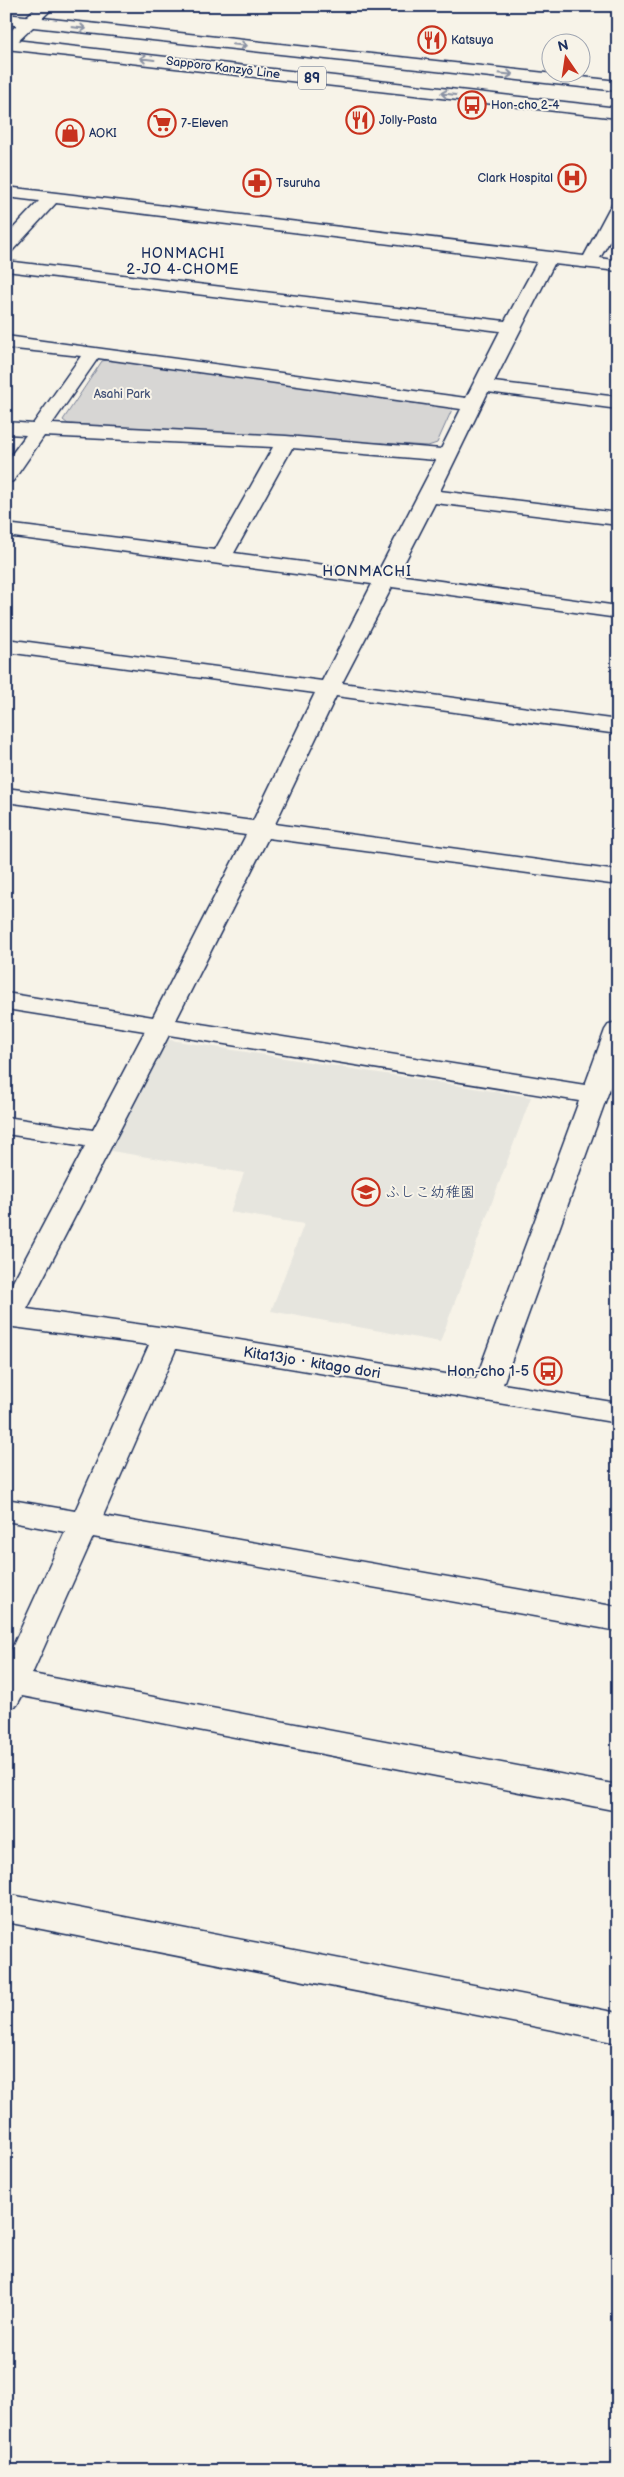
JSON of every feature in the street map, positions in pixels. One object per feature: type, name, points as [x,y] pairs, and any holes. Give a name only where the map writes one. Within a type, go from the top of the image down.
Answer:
[{"type":"street","points":[[6,44],[47,6]]},
{"type":"street","name":"Sapporo Kanzyō Line","points":[[6,19],[618,86]]},
{"type":"street","name":"Sapporo Kanzyō Line","points":[[6,44],[618,113]]},
{"type":"street","points":[[6,192],[618,266]]},
{"type":"street","points":[[6,247],[51,198]]},
{"type":"street","points":[[589,263],[618,209]]},
{"type":"street","points":[[8,1317],[261,829],[328,688],[428,496],[511,327],[548,258]]},
{"type":"street","points":[[6,266],[511,327]]},
{"type":"street","points":[[6,342],[478,396],[618,403]]},
{"type":"street","points":[[6,477],[93,352]]},
{"type":"street","points":[[6,428],[286,442],[447,455]]},
{"type":"street","points":[[221,557],[286,442]]},
{"type":"street","points":[[428,496],[618,519]]},
{"type":"street","points":[[6,530],[221,557],[618,612]]},
{"type":"street","points":[[6,645],[618,727]]},
{"type":"street","points":[[6,795],[618,878]]},
{"type":"street","points":[[6,1001],[594,1095]]},
{"type":"street","points":[[486,1392],[618,1030]]},
{"type":"street","points":[[6,1125],[100,1140]]},
{"type":"street","name":"Kita13jo・kitago dori","points":[[8,1317],[166,1338],[618,1413]]},
{"type":"street","points":[[166,1338],[84,1524],[8,1687],[618,1798]]},
{"type":"street","points":[[6,1510],[618,1619]]},
{"type":"street","points":[[6,1908],[618,2028]]},
{"type":"shaded area","name":"ふしこ幼稚園","points":[[164,1039],[531,1097],[440,1342],[271,1311],[304,1224],[230,1212],[244,1173],[111,1151]]},
{"type":"green space","name":"Asahi Park","points":[[112,359],[454,405],[437,443],[428,446],[68,424],[63,420],[102,361]]},
{"type":"place","name":"Katsuya","points":[[432,40]]},
{"type":"place","name":"Hon-cho 2-4","points":[[472,105]]},
{"type":"place","name":"Jolly-Pasta","points":[[360,120]]},
{"type":"place","name":"7-Eleven","points":[[162,123]]},
{"type":"place","name":"AOKI","points":[[70,133]]},
{"type":"place","name":"Clark Hospital","points":[[572,178]]},
{"type":"place","name":"Tsuruha","points":[[257,183]]},
{"type":"place","name":"ふしこ幼稚園","points":[[366,1192]]},
{"type":"place","name":"Hon-cho 1-5","points":[[548,1371]]},
{"type":"district","name":"HONMACHI 2-JO 4-CHOME","points":[[183,262]]},
{"type":"district","name":"HONMACHI","points":[[367,571]]}]
